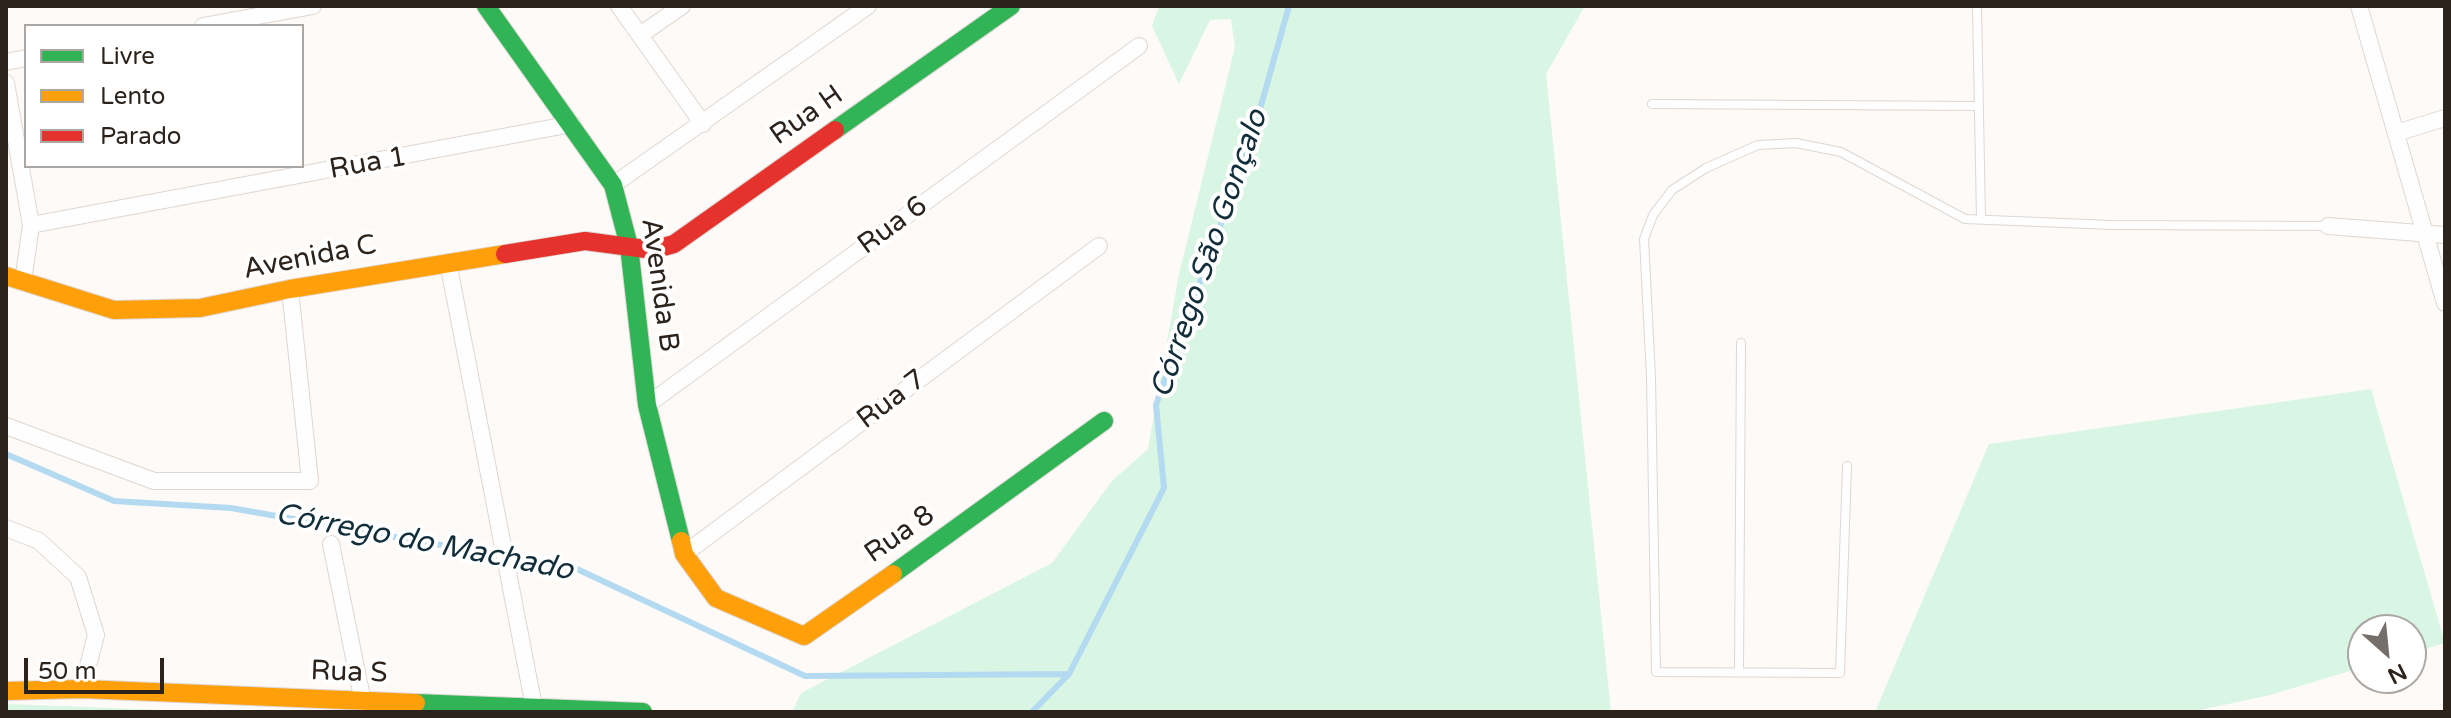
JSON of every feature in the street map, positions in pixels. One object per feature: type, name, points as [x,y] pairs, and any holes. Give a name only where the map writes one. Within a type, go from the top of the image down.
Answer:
[{"type":"street","points":[[214,24],[313,6]]},
{"type":"street","name":"Avenida B","points":[[486,6],[613,185],[629,246],[647,405],[684,554],[716,598]]},
{"type":"street","points":[[619,6],[703,124]]},
{"type":"street","points":[[640,35],[682,6]]},
{"type":"street","points":[[613,185],[868,6]]},
{"type":"street","name":"Rua H","points":[[629,246],[653,250],[674,244],[1011,6]]},
{"type":"street","points":[[2359,6],[2445,303]]},
{"type":"street","name":"Rua 6","points":[[647,405],[1139,46]]},
{"type":"street","points":[[6,83],[31,225],[14,279]]},
{"type":"street","points":[[2396,133],[2445,118]]},
{"type":"street","name":"Rua 1","points":[[31,225],[426,154],[572,124]]},
{"type":"street","points":[[2328,226],[2445,235]]},
{"type":"street","name":"Avenida C","points":[[14,279],[114,310],[200,308],[290,289],[585,241],[629,246]]},
{"type":"street","name":"Rua 7","points":[[684,554],[1099,246]]},
{"type":"street","points":[[448,262],[534,707]]},
{"type":"street","points":[[6,426],[154,481],[310,481],[290,289]]},
{"type":"street","name":"Rua 8","points":[[716,598],[804,636],[994,504],[1104,421]]},
{"type":"street","points":[[6,528],[39,541],[78,577],[96,635],[82,689]]},
{"type":"street","points":[[331,544],[363,702]]},
{"type":"street","name":"Rua S","points":[[6,691],[82,689],[643,712]]},
{"type":"lane","points":[[1977,6],[1981,219]]},
{"type":"lane","points":[[1652,104],[1979,106]]},
{"type":"lane","points":[[1847,466],[1840,673],[1656,672],[1651,377],[1644,239],[1653,215],[1672,190],[1706,168],[1758,145],[1796,143],[1841,152],[1965,219],[2112,225],[2328,226]]},
{"type":"lane","points":[[1739,672],[1741,343]]},
{"type":"green space","points":[[1159,6],[1585,6],[1546,74],[1611,712],[792,712],[801,693],[1052,563],[1112,481],[1148,449],[1179,274],[1235,47],[1231,19],[1210,20],[1179,84],[1152,26]]},
{"type":"green space","points":[[2371,389],[2445,643],[2427,648],[2427,614],[2347,614],[2347,672],[2270,695],[2191,712],[1875,712],[1989,444]]},
{"type":"green space","points":[[6,704],[217,712],[6,712]]},
{"type":"waterway","name":"Córrego São Gonçalo","points":[[1032,712],[1069,674],[1164,488],[1156,405],[1253,134],[1289,6]]},
{"type":"waterway","name":"Córrego do Machado","points":[[6,454],[114,501],[231,508],[577,569],[805,676],[1069,674]]},
{"type":"traffic: fast","points":[[486,6],[613,185],[629,246],[647,405],[681,541]]},
{"type":"traffic: fast","points":[[835,130],[1011,6]]},
{"type":"traffic: fast","points":[[893,574],[1104,421]]},
{"type":"traffic: fast","points":[[416,703],[643,712]]},
{"type":"traffic: slow","points":[[6,276],[114,310],[200,308],[290,289],[505,254]]},
{"type":"traffic: slow","points":[[681,541],[684,554],[716,598],[804,636],[893,574]]},
{"type":"traffic: slow","points":[[6,691],[82,689],[416,703]]},
{"type":"traffic: jam","points":[[505,254],[585,241],[653,250],[674,244],[835,130]]}]
